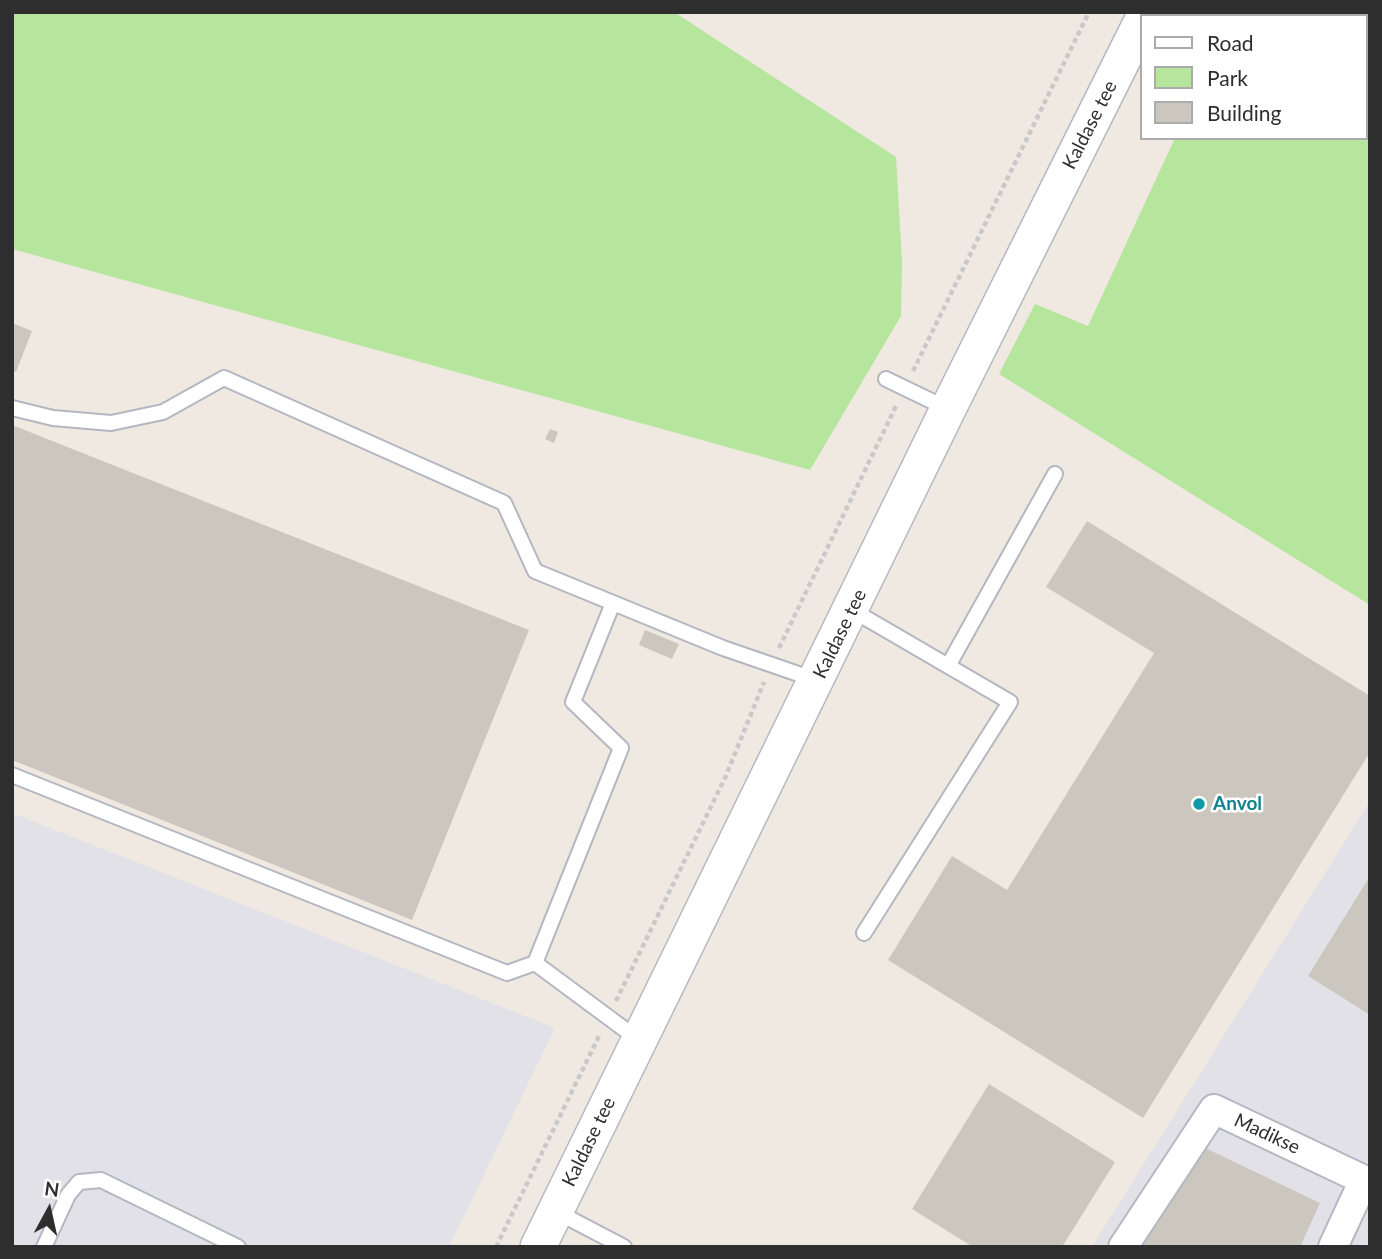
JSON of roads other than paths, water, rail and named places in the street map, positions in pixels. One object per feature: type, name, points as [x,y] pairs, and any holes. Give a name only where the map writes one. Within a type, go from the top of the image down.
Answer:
[{"type":"street","name":"Kaldase tee","points":[[538,1247],[852,610],[948,408],[1140,25]]},
{"type":"street","name":"Madikse","points":[[1123,1247],[1214,1109],[1364,1180],[1333,1247]]},
{"type":"lane","points":[[12,408],[53,418],[111,423],[163,412],[224,378],[504,503],[534,571],[817,680]]},
{"type":"lane","points":[[886,379],[948,408]]},
{"type":"lane","points":[[948,666],[1055,474]]},
{"type":"lane","points":[[12,775],[507,973],[535,963],[621,748],[573,702],[613,603]]},
{"type":"lane","points":[[852,610],[1010,702],[864,933]]},
{"type":"lane","points":[[535,963],[640,1040]]},
{"type":"lane","points":[[44,1247],[68,1195],[79,1182],[101,1180],[237,1247]]},
{"type":"lane","points":[[555,1211],[624,1247]]},
{"type":"place","name":"Anvol","points":[[1199,804]]}]
